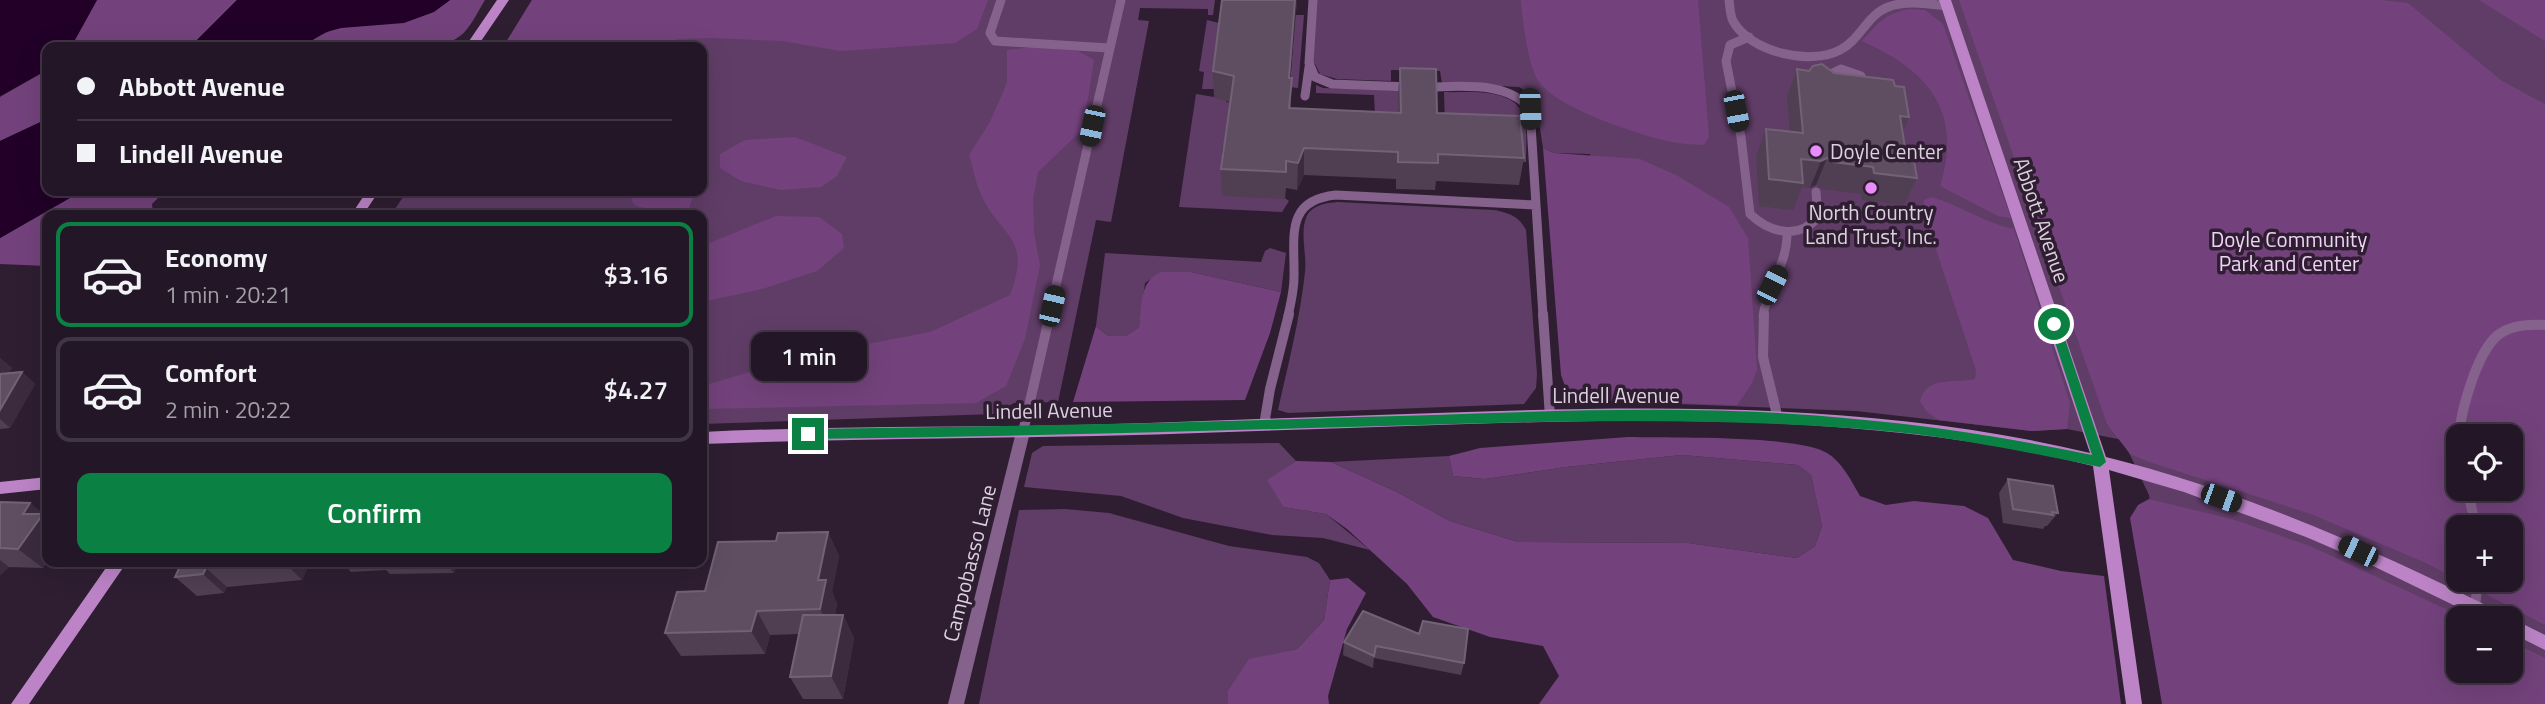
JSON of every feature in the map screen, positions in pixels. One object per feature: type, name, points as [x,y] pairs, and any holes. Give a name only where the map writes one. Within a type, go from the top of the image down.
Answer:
[{"type":"street","points":[[474,42],[503,0]]},
{"type":"street","name":"Abbott Avenue","points":[[1946,3],[2100,462],[2134,704]]},
{"type":"street","name":"Lindell Avenue","points":[[707,438],[1023,432],[1550,416],[1704,415],[1852,423],[1987,439],[2100,462],[2198,489],[2335,540],[2473,606]]},
{"type":"street","name":"Campobasso Lane","points":[[956,704],[1023,432]]},
{"type":"street","points":[[0,488],[42,484]]},
{"type":"street","points":[[19,704],[115,567]]},
{"type":"street","points":[[2523,631],[2545,643]]},
{"type":"lane","points":[[1001,0],[990,33],[995,41],[1109,48]]},
{"type":"lane","points":[[1023,432],[1121,0]]},
{"type":"lane","points":[[1305,96],[1313,0]]},
{"type":"lane","points":[[1729,0],[1733,22],[1749,37],[1761,45],[1792,55],[1828,55],[1844,49],[1874,14],[1884,8],[1907,2],[1946,3]]},
{"type":"lane","points":[[1749,37],[1730,45],[1726,61],[1741,136],[1750,214],[1762,225],[1787,233],[1802,231],[1814,224],[1818,218],[1816,192]]},
{"type":"lane","points":[[1828,55],[1841,69]]},
{"type":"lane","points":[[1309,63],[1315,77],[1332,84],[1503,90],[1526,101],[1530,109],[1550,416]]},
{"type":"lane","points":[[1264,425],[1270,386],[1293,296],[1296,270],[1295,227],[1300,212],[1311,202],[1324,196],[1536,205]]},
{"type":"lane","points":[[1778,419],[1770,397],[1765,369],[1764,314],[1772,285],[1788,251],[1787,233]]},
{"type":"lane","points":[[2460,424],[2470,391],[2493,339],[2511,328],[2531,323],[2545,325]]},
{"type":"green space","points":[[97,0],[237,0],[195,42],[74,42]]},
{"type":"green space","points":[[450,0],[485,0],[464,33],[449,42],[310,42],[335,29],[396,22],[436,9]]},
{"type":"green space","points":[[532,0],[1215,0],[1213,15],[1208,15],[1208,9],[1140,8],[1138,20],[1149,21],[1111,222],[1096,220],[1058,402],[1014,403],[994,414],[707,424],[707,210],[394,210],[404,196],[707,196],[707,42],[506,42]]},
{"type":"green space","points":[[532,0],[988,0],[977,29],[955,43],[841,51],[782,41],[713,38],[678,39],[673,42],[506,42]]},
{"type":"green space","name":"Doyle Community Park and Center","points":[[1313,0],[1520,0],[1532,63],[1583,0],[2545,0],[2545,704],[2181,704],[2149,495],[2123,440],[2067,429],[2032,431],[1856,411],[1602,401],[1590,154],[1554,153],[1543,148],[1535,97],[1519,87],[1442,83],[1440,71],[1391,70],[1391,81],[1337,79],[1320,74],[1315,64],[1309,63]]},
{"type":"green space","points":[[1520,0],[1698,0],[1709,137],[1704,145],[1671,142],[1621,127],[1582,111],[1550,93],[1540,83],[1532,66]]},
{"type":"green space","points":[[1959,0],[2381,0],[2408,3],[2502,81],[2545,104],[2545,625],[2523,614],[2523,606],[2509,606],[2482,592],[2523,592],[2523,515],[2446,515],[2446,573],[2311,514],[2130,454],[2107,424]]},
{"type":"green space","points":[[2479,0],[2545,0],[2545,41]]},
{"type":"green space","points":[[1910,9],[1925,10],[1943,24],[2011,218],[1998,216],[1940,186],[1946,159],[1947,136],[1943,115],[1935,97],[1922,80],[1906,66],[1862,41],[1883,20],[1894,13]]},
{"type":"green space","points":[[1295,15],[1304,15],[1298,88],[1290,87]]},
{"type":"green space","points":[[1207,20],[1223,24],[1215,89],[1202,89],[1204,72],[1199,71]]},
{"type":"green space","points":[[1031,47],[1078,51],[1094,60],[1083,129],[1038,172],[1033,199],[1034,233],[1040,265],[1025,339],[1006,386],[976,403],[707,409],[707,385],[750,372],[811,347],[867,344],[930,332],[1010,295],[1018,260],[1016,248],[980,192],[969,155],[990,122],[1007,83],[1007,50]]},
{"type":"green space","points":[[42,73],[42,121],[0,141],[0,97]]},
{"type":"green space","points":[[1316,85],[1323,88],[1413,91],[1412,95],[1398,95],[1398,117],[1375,114],[1374,95],[1316,93]]},
{"type":"green space","points":[[1444,92],[1487,93],[1508,98],[1516,104],[1525,123],[1526,162],[1517,161],[1445,125]]},
{"type":"green space","points":[[1196,94],[1234,103],[1229,146],[1223,146],[1222,156],[1289,201],[1282,212],[1179,207]]},
{"type":"green space","points":[[795,137],[847,157],[837,176],[821,187],[781,190],[741,181],[720,168],[720,154],[745,140]]},
{"type":"green space","points":[[1543,148],[1554,153],[1640,159],[1678,176],[1729,207],[1748,238],[1757,370],[1751,385],[1737,405],[1570,400],[1561,375]]},
{"type":"green space","points":[[73,196],[160,196],[152,204],[153,210],[49,210]]},
{"type":"green space","points":[[630,196],[693,196],[688,210],[650,210],[634,205]]},
{"type":"green space","points":[[1931,197],[1992,223],[2014,229],[2070,403],[2067,429],[2032,431],[1939,420],[1927,412],[1920,401],[1929,387],[1942,382],[1975,379],[1976,370],[1923,210],[1924,200]]},
{"type":"green space","points":[[1338,202],[1494,210],[1509,214],[1520,221],[1526,230],[1537,374],[1536,388],[1524,404],[1288,413],[1278,410],[1303,290],[1304,224],[1315,207]]},
{"type":"green space","points":[[42,214],[42,266],[0,264],[0,238]]},
{"type":"green space","points":[[776,216],[819,217],[842,234],[844,248],[817,271],[762,289],[707,301],[707,244]]},
{"type":"green space","points":[[1270,248],[1286,253],[1281,292],[1191,272],[1161,272],[1145,283],[1139,327],[1126,336],[1108,336],[1096,326],[1105,253],[1261,262],[1265,251]]},
{"type":"green space","points":[[1161,272],[1191,272],[1281,292],[1270,333],[1245,400],[1073,402],[1096,326],[1108,336],[1126,336],[1139,327],[1145,288],[1154,276]]},
{"type":"green space","points":[[1628,437],[1762,440],[1812,447],[1827,453],[1837,462],[1860,496],[1886,505],[1914,501],[1964,506],[1988,518],[2013,560],[2061,571],[2104,576],[2121,704],[1539,704],[1559,676],[1543,646],[1490,637],[1433,617],[1407,584],[1347,529],[1326,514],[1283,507],[1267,480],[1296,461],[1331,462],[1397,492],[1450,521],[1518,542],[1688,543],[1797,558],[1815,546],[1822,526],[1811,475],[1798,465],[1682,455],[1566,467],[1485,479],[1453,476],[1449,456],[1480,448]]},
{"type":"green space","points":[[1279,443],[1296,461],[1268,480],[1283,507],[1326,514],[1370,550],[1323,538],[1272,535],[1183,518],[1121,496],[1024,487],[1032,453],[1043,446]]},
{"type":"green space","points":[[1682,455],[1798,465],[1811,475],[1822,526],[1815,546],[1797,558],[1688,543],[1518,542],[1450,521],[1397,492],[1331,462],[1449,456],[1453,476],[1485,479],[1566,467]]},
{"type":"green space","points":[[2149,499],[2235,520],[2310,546],[2446,609],[2446,683],[2523,683],[2523,647],[2545,658],[2545,704],[2162,704],[2130,518],[2138,505]]},
{"type":"green space","points":[[1065,509],[1109,513],[1229,546],[1307,557],[1319,563],[1330,580],[1324,620],[1297,649],[1249,660],[1228,690],[1228,704],[979,704],[1019,510]]},
{"type":"green space","points":[[1348,578],[1366,593],[1347,629],[1328,696],[1329,704],[1228,704],[1228,690],[1249,659],[1297,649],[1324,620],[1330,580]]},
{"type":"shaded area","points":[[0,0],[97,0],[74,42],[42,42],[42,73],[0,96]]},
{"type":"shaded area","points":[[237,0],[450,0],[434,12],[404,23],[341,28],[326,32],[309,42],[195,42]]},
{"type":"shaded area","points":[[42,121],[42,196],[73,196],[49,210],[42,210],[42,214],[0,238],[0,141]]},
{"type":"building","points":[[1222,0],[1295,0],[1289,108],[1401,113],[1400,68],[1436,69],[1437,113],[1520,116],[1524,158],[1438,154],[1438,163],[1398,162],[1398,152],[1304,148],[1298,163],[1286,161],[1286,172],[1221,169],[1234,76],[1213,71]]},
{"type":"building","points":[[1822,64],[1834,73],[1893,80],[1895,86],[1904,87],[1909,117],[1900,116],[1906,154],[1913,154],[1917,178],[1874,173],[1873,167],[1833,162],[1827,158],[1821,161],[1801,159],[1803,183],[1769,179],[1766,129],[1803,133],[1797,69],[1809,71],[1813,66]]},
{"type":"building","points":[[22,372],[0,410],[0,374]]},
{"type":"building","points":[[2008,479],[2053,486],[2058,513],[2052,512],[2053,515],[2013,509]]},
{"type":"building","points":[[0,502],[30,503],[23,514],[42,515],[18,549],[0,548]]},
{"type":"building","points":[[828,532],[818,580],[826,580],[820,609],[757,611],[751,631],[665,633],[677,592],[705,591],[718,542],[776,541],[778,533]]},
{"type":"building","points":[[180,567],[217,567],[206,568],[203,574],[175,577]]},
{"type":"building","points":[[1363,611],[1419,634],[1423,621],[1468,629],[1464,663],[1376,646],[1374,656],[1344,642]]},
{"type":"building","points":[[803,615],[843,615],[831,676],[790,677]]},
{"type":"place","name":"Doyle Center","points":[[1816,151]]},
{"type":"place","name":"North Country Land Trust, Inc.","points":[[1871,188]]},
{"type":"route","points":[[808,434],[1023,432],[1550,416],[1704,415],[1852,423],[1987,439],[2100,462],[2054,324]]}]
